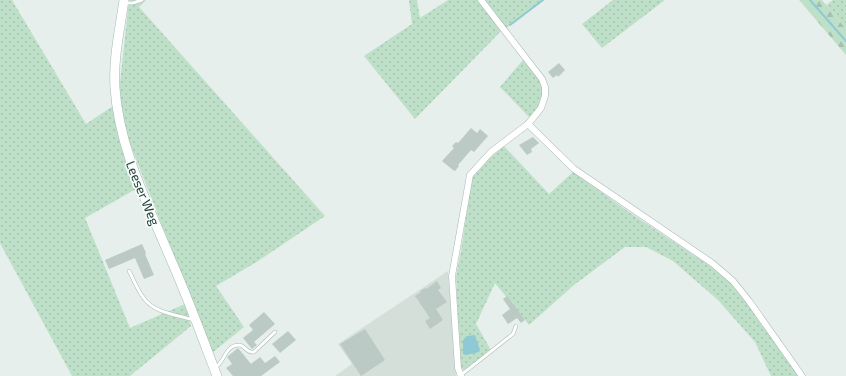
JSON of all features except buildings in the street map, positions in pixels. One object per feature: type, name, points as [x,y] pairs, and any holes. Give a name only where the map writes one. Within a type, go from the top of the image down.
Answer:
[{"type":"street","points":[[461,376],[458,368],[452,276],[470,175],[491,152],[528,124],[540,108],[545,87],[542,79],[481,0]]},
{"type":"street","name":"Leeser Weg","points":[[124,1],[116,57],[115,76],[116,99],[122,135],[134,174],[196,320],[216,372]]},
{"type":"street","points":[[528,124],[574,169],[712,263],[733,281],[802,376]]},
{"type":"lane","points":[[124,1],[134,3],[142,0]]},
{"type":"lane","points":[[129,271],[143,298],[152,305],[162,312],[196,320]]},
{"type":"lane","points":[[461,376],[513,334],[516,326]]},
{"type":"lane","points":[[216,372],[225,354],[233,346],[241,345],[248,352],[254,352],[275,332]]},
{"type":"shaded area","points":[[448,271],[456,376],[335,376],[352,364],[338,344]]},
{"type":"green space","points":[[0,0],[12,0],[86,124],[113,106],[118,136],[136,189],[85,218],[130,328],[185,304],[191,326],[130,376],[72,376],[0,243]]},
{"type":"green space","points":[[129,0],[146,0],[139,7],[325,216],[258,261],[216,286],[244,327],[212,353],[127,136],[119,92]]},
{"type":"green space","points":[[409,0],[417,0],[420,18],[448,0],[478,0],[502,30],[415,119],[364,56],[412,24]]},
{"type":"green space","points":[[484,0],[543,0],[505,29]]},
{"type":"green space","points":[[613,0],[665,0],[602,48],[582,24]]},
{"type":"green space","points":[[799,0],[822,0],[846,29],[846,55]]},
{"type":"green space","points":[[833,0],[846,0],[846,29],[826,5]]},
{"type":"green space","points":[[523,60],[540,81],[542,87],[541,100],[530,118],[500,87]]},
{"type":"green space","points":[[504,146],[549,194],[573,172],[629,212],[710,266],[731,283],[747,302],[799,376],[771,376],[755,342],[718,300],[673,261],[646,247],[625,247],[574,285],[529,325],[495,283],[476,324],[492,352],[466,373],[460,366],[456,276],[472,177],[483,164]]},
{"type":"water","points":[[475,335],[480,350],[479,352],[466,355],[463,354],[463,340],[467,336]]},
{"type":"waterway","points":[[510,25],[543,0]]},
{"type":"waterway","points":[[810,0],[846,41]]}]
